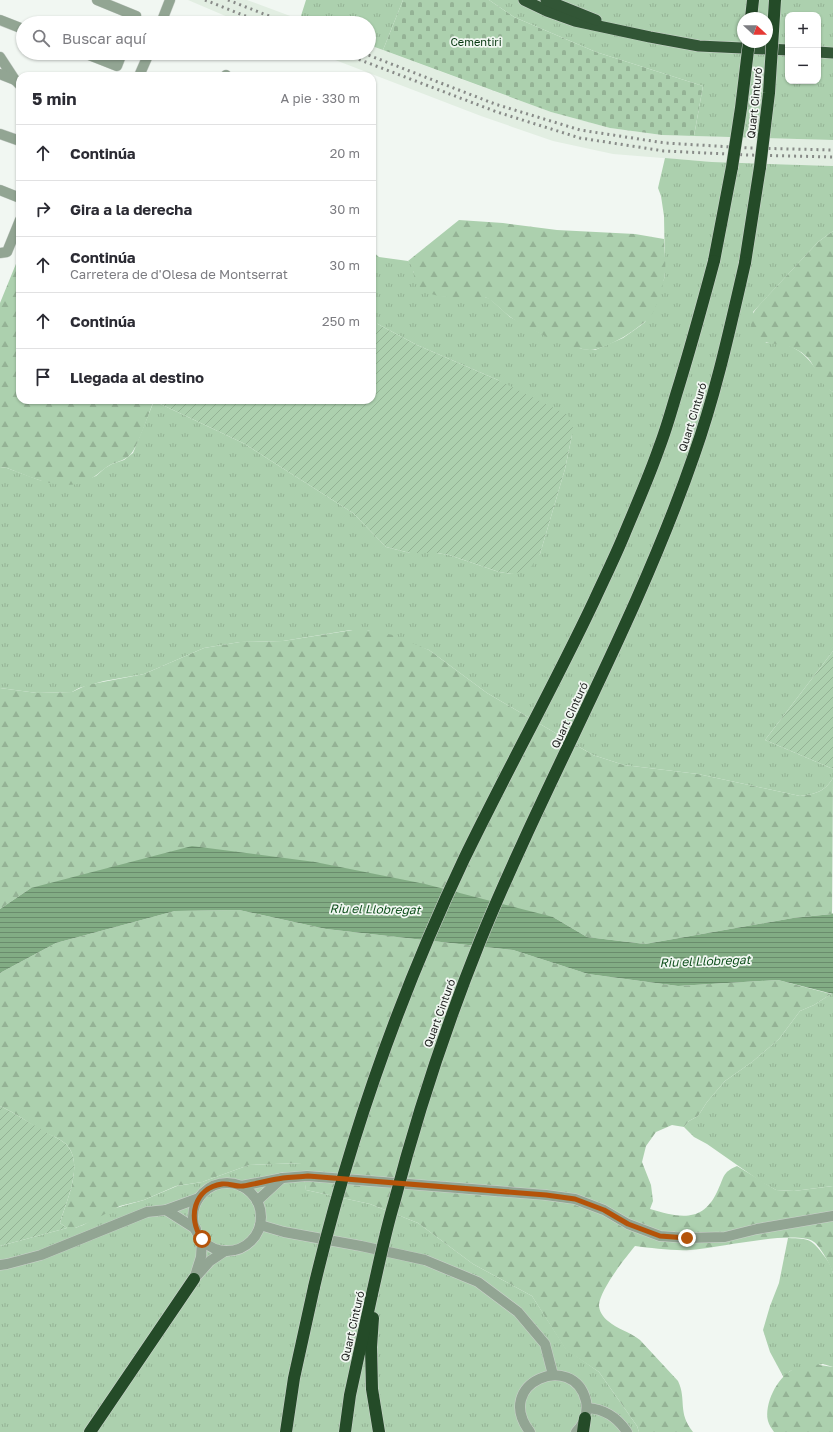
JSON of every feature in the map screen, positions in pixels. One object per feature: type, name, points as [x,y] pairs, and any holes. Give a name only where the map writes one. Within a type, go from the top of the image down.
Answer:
[{"type":"highway","points":[[524,0],[547,11],[575,21],[650,37],[699,46],[785,50]]},
{"type":"highway","points":[[546,0],[622,30]]},
{"type":"highway","points":[[752,12],[753,0]]},
{"type":"highway","name":"Quart Cinturó","points":[[345,1432],[350,1395],[393,1206],[407,1153],[460,993],[504,887],[558,767],[621,634],[675,506],[694,455],[711,401],[724,356],[745,263],[760,167],[769,94],[775,0]]},
{"type":"highway","name":"Quart Cinturó","points":[[286,1432],[294,1378],[327,1233],[354,1138],[408,987],[465,858],[522,742],[578,634],[623,538],[660,447],[694,338],[714,261],[732,167],[748,48]]},
{"type":"highway","points":[[821,52],[833,53]]},
{"type":"highway","points":[[90,1432],[194,1279]]},
{"type":"highway","points":[[372,1294],[372,1389],[379,1432]]},
{"type":"highway","points":[[583,1432],[586,1413]]},
{"type":"street","points":[[97,0],[136,16]]},
{"type":"street","points":[[164,16],[169,1]]},
{"type":"street","points":[[0,20],[16,26]]},
{"type":"street","points":[[0,57],[16,79]]},
{"type":"street","points":[[102,60],[117,66],[119,60]]},
{"type":"street","points":[[141,72],[146,60]]},
{"type":"street","points":[[0,74],[16,81]]},
{"type":"street","points":[[0,134],[16,140]]},
{"type":"street","points":[[0,190],[16,196]]},
{"type":"street","points":[[0,252],[8,252],[16,231]]},
{"type":"street","points":[[241,1186],[283,1178],[308,1176],[575,1199],[604,1210],[628,1224],[660,1236],[687,1238],[725,1237],[833,1216]]},
{"type":"street","points":[[257,1201],[283,1178]]},
{"type":"street","points":[[232,1184],[241,1186],[250,1192],[260,1208],[260,1225],[257,1234],[243,1247],[235,1250],[225,1251],[216,1249],[208,1245],[202,1239],[196,1229],[194,1218],[195,1208],[200,1198],[206,1191],[214,1186],[232,1184]]},
{"type":"street","points":[[0,1265],[41,1255],[147,1212],[166,1210],[200,1198]]},
{"type":"street","points":[[166,1210],[196,1229]]},
{"type":"street","points":[[260,1225],[284,1232],[361,1246],[425,1260],[478,1282],[518,1312],[545,1344],[553,1375]]},
{"type":"street","points":[[194,1279],[201,1257],[202,1239]]},
{"type":"street","points":[[194,1279],[210,1261],[225,1251]]},
{"type":"street","points":[[530,1432],[524,1424],[520,1413],[520,1402],[524,1391],[532,1383],[542,1377],[553,1375],[563,1376],[573,1381],[585,1398],[586,1413],[580,1427],[576,1432]]},
{"type":"street","points":[[586,1413],[598,1408],[608,1412],[627,1432]]},
{"type":"shaded area","points":[[188,0],[247,0],[290,16],[226,16]]},
{"type":"shaded area","points":[[376,48],[551,112],[610,128],[662,135],[833,140],[833,166],[712,162],[613,154],[553,141],[481,116],[376,76],[376,72],[366,72],[335,60],[376,60]]},
{"type":"green space","points":[[306,0],[403,0],[383,50],[376,48],[376,16],[301,16]]},
{"type":"green space","name":"Cementiri","points":[[403,0],[489,0],[514,17],[596,52],[703,86],[694,136],[662,135],[610,128],[551,112],[383,50]]},
{"type":"green space","points":[[489,0],[833,0],[833,140],[694,136],[703,86],[596,52],[514,17]]},
{"type":"green space","points":[[665,158],[712,162],[833,166],[833,231],[818,242],[753,312],[766,343],[779,343],[798,350],[812,363],[830,390],[833,392],[833,651],[765,740],[833,769],[833,778],[823,789],[819,792],[800,796],[698,774],[624,765],[593,755],[487,693],[429,650],[367,630],[351,630],[283,641],[240,642],[204,648],[144,674],[104,681],[79,688],[72,692],[37,693],[0,688],[0,467],[7,468],[39,480],[61,484],[74,484],[96,476],[105,468],[124,460],[133,453],[153,404],[160,404],[243,443],[353,513],[386,547],[410,553],[437,553],[449,555],[499,572],[512,574],[540,554],[565,469],[572,435],[498,380],[417,345],[376,323],[376,254],[379,257],[408,261],[413,265],[413,272],[441,296],[485,297],[490,299],[510,317],[542,334],[582,349],[595,350],[623,338],[645,322],[664,279],[664,216],[661,196],[658,188]]},
{"type":"green space","points":[[459,220],[503,223],[557,230],[635,234],[664,239],[665,274],[656,306],[652,314],[641,325],[624,337],[605,346],[590,350],[565,344],[528,328],[513,319],[485,297],[440,296],[425,291],[417,283],[412,267],[408,261]]},
{"type":"green space","points":[[833,231],[833,392],[821,381],[810,361],[801,352],[783,345],[757,340],[752,329],[751,320],[754,311],[762,302],[818,242]]},
{"type":"green space","points":[[16,264],[16,404],[152,404],[139,440],[131,454],[126,458],[110,465],[84,482],[64,485],[45,482],[7,468],[0,467],[0,303]]},
{"type":"green space","points":[[376,323],[417,345],[498,380],[568,415],[573,428],[565,469],[540,554],[530,568],[512,574],[499,572],[449,555],[437,553],[410,553],[386,547],[353,513],[243,443],[160,404],[376,404]]},
{"type":"green space","points":[[359,629],[393,635],[429,650],[487,693],[593,755],[624,765],[698,774],[800,796],[819,792],[830,783],[833,778],[832,914],[793,918],[645,944],[587,937],[553,917],[31,888],[0,909],[0,688],[37,693],[72,692],[87,685],[144,674],[204,648],[240,642],[283,641]]},
{"type":"green space","points":[[833,651],[833,769],[765,740]]},
{"type":"green space","points":[[239,910],[326,929],[513,950],[588,974],[678,986],[778,980],[831,994],[814,1005],[800,1011],[779,1039],[752,1062],[725,1081],[707,1102],[698,1116],[689,1121],[684,1127],[672,1125],[656,1132],[646,1146],[642,1162],[651,1185],[653,1201],[650,1209],[680,1216],[697,1214],[704,1209],[711,1202],[726,1173],[737,1166],[776,1190],[794,1191],[833,1186],[833,1274],[828,1262],[819,1248],[814,1242],[805,1239],[773,1239],[690,1250],[669,1250],[635,1246],[608,1283],[600,1299],[600,1309],[604,1318],[640,1340],[678,1381],[681,1388],[685,1418],[693,1432],[639,1432],[637,1426],[599,1372],[566,1350],[532,1296],[473,1264],[418,1223],[370,1204],[306,1190],[301,1163],[249,1165],[202,1182],[176,1186],[144,1200],[120,1206],[75,1228],[67,1228],[60,1223],[70,1194],[74,1172],[74,1162],[71,1152],[66,1144],[60,1140],[0,1106],[0,973],[56,943],[175,911]]},
{"type":"green space","points":[[833,994],[833,1186],[794,1191],[776,1190],[694,1137],[684,1127],[689,1121],[698,1116],[707,1102],[725,1081],[752,1062],[779,1039],[800,1011],[814,1005]]},
{"type":"green space","points":[[0,1106],[66,1144],[71,1152],[74,1162],[74,1172],[70,1194],[60,1223],[67,1228],[0,1246]]},
{"type":"green space","points":[[302,1163],[306,1190],[370,1204],[418,1223],[473,1264],[532,1296],[566,1349],[599,1372],[637,1426],[639,1432],[0,1432],[0,1246],[67,1228],[75,1228],[112,1209],[144,1200],[177,1186],[202,1182],[249,1165]]},
{"type":"green space","points":[[788,1238],[806,1239],[813,1243],[832,1269],[833,1367],[823,1364],[790,1371],[784,1378],[770,1352],[763,1330],[779,1283]]},
{"type":"green space","points":[[813,1364],[833,1367],[833,1432],[774,1432],[768,1422],[767,1414],[770,1400],[777,1385],[786,1374],[792,1370]]},
{"type":"water","name":"Riu el Llobregat","points":[[192,846],[315,862],[425,884],[553,917],[587,937],[645,944],[793,918],[833,913],[833,994],[778,980],[678,986],[588,974],[513,950],[326,929],[239,910],[175,911],[56,943],[0,973],[0,909],[31,888]]},
{"type":"railway","points":[[205,0],[245,16]]},
{"type":"railway","points":[[228,0],[269,16]]},
{"type":"railway","points":[[376,58],[495,104],[580,130],[665,143],[749,148],[833,150]]},
{"type":"railway","points":[[360,60],[497,112],[580,138],[664,151],[833,157]]},
{"type":"route","points":[[202,1239],[196,1229],[194,1218],[195,1208],[200,1198],[206,1191],[214,1186],[222,1184],[241,1186],[283,1178],[308,1176],[546,1195],[575,1199],[604,1210],[628,1224],[660,1236],[687,1238]]}]
